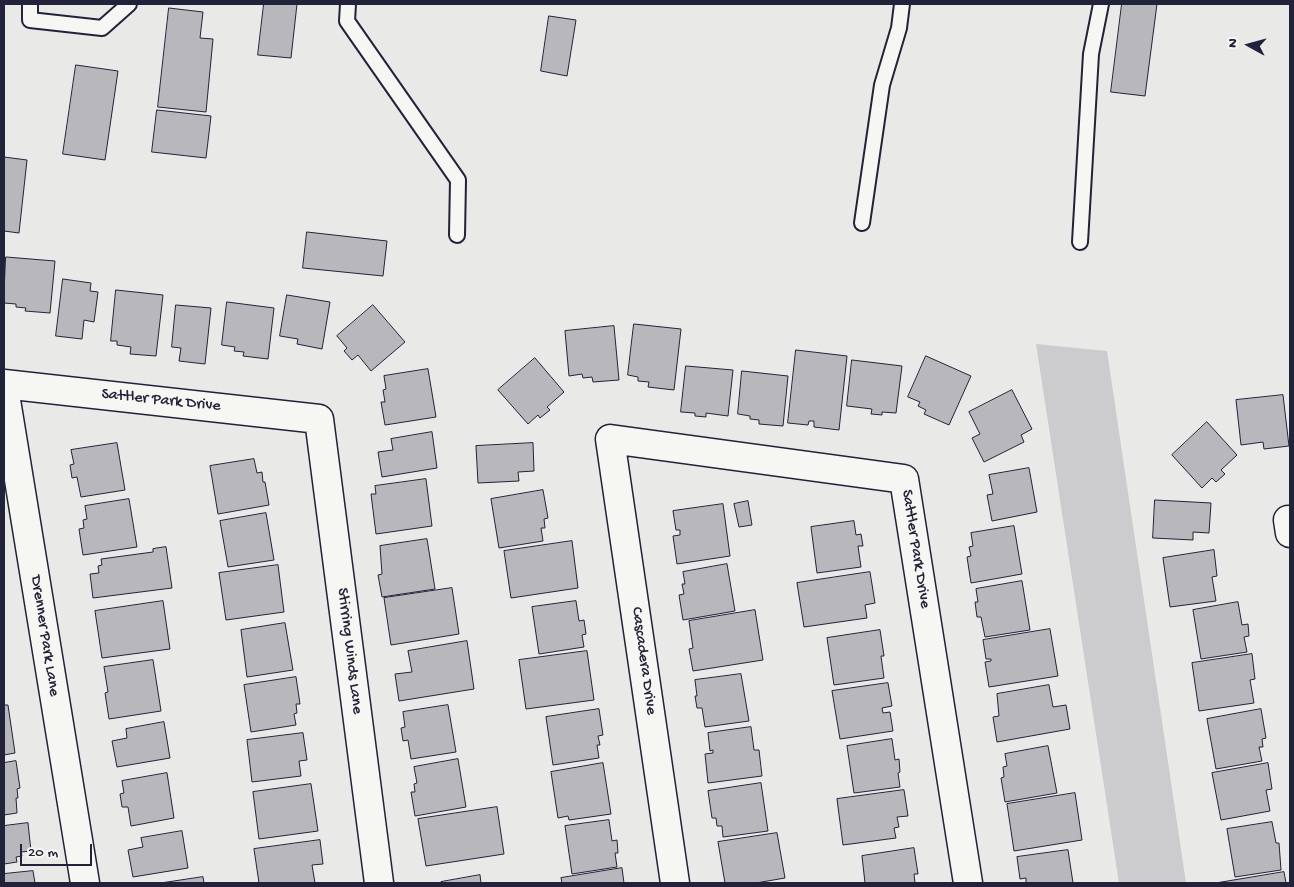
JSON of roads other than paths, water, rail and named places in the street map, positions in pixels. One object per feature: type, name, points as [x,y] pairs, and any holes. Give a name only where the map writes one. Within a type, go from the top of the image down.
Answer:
[{"type":"street","name":"Sattler Park Drive","points":[[4,384],[319,419]]},
{"type":"street","name":"Drenner Park Lane","points":[[4,388],[84,883]]},
{"type":"street","name":"Stirring Winds Lane","points":[[319,419],[379,883]]},
{"type":"street","name":"Sattler Park Drive","points":[[610,439],[904,479],[968,883]]},
{"type":"street","name":"Cascadera Drive","points":[[610,439],[675,883]]},
{"type":"lane","points":[[30,4],[30,20],[102,28],[129,4]]},
{"type":"lane","points":[[348,4],[347,21],[458,180],[457,236]]},
{"type":"lane","points":[[862,223],[882,86],[899,28],[902,4]]},
{"type":"lane","points":[[1080,242],[1092,54],[1101,4]]}]
